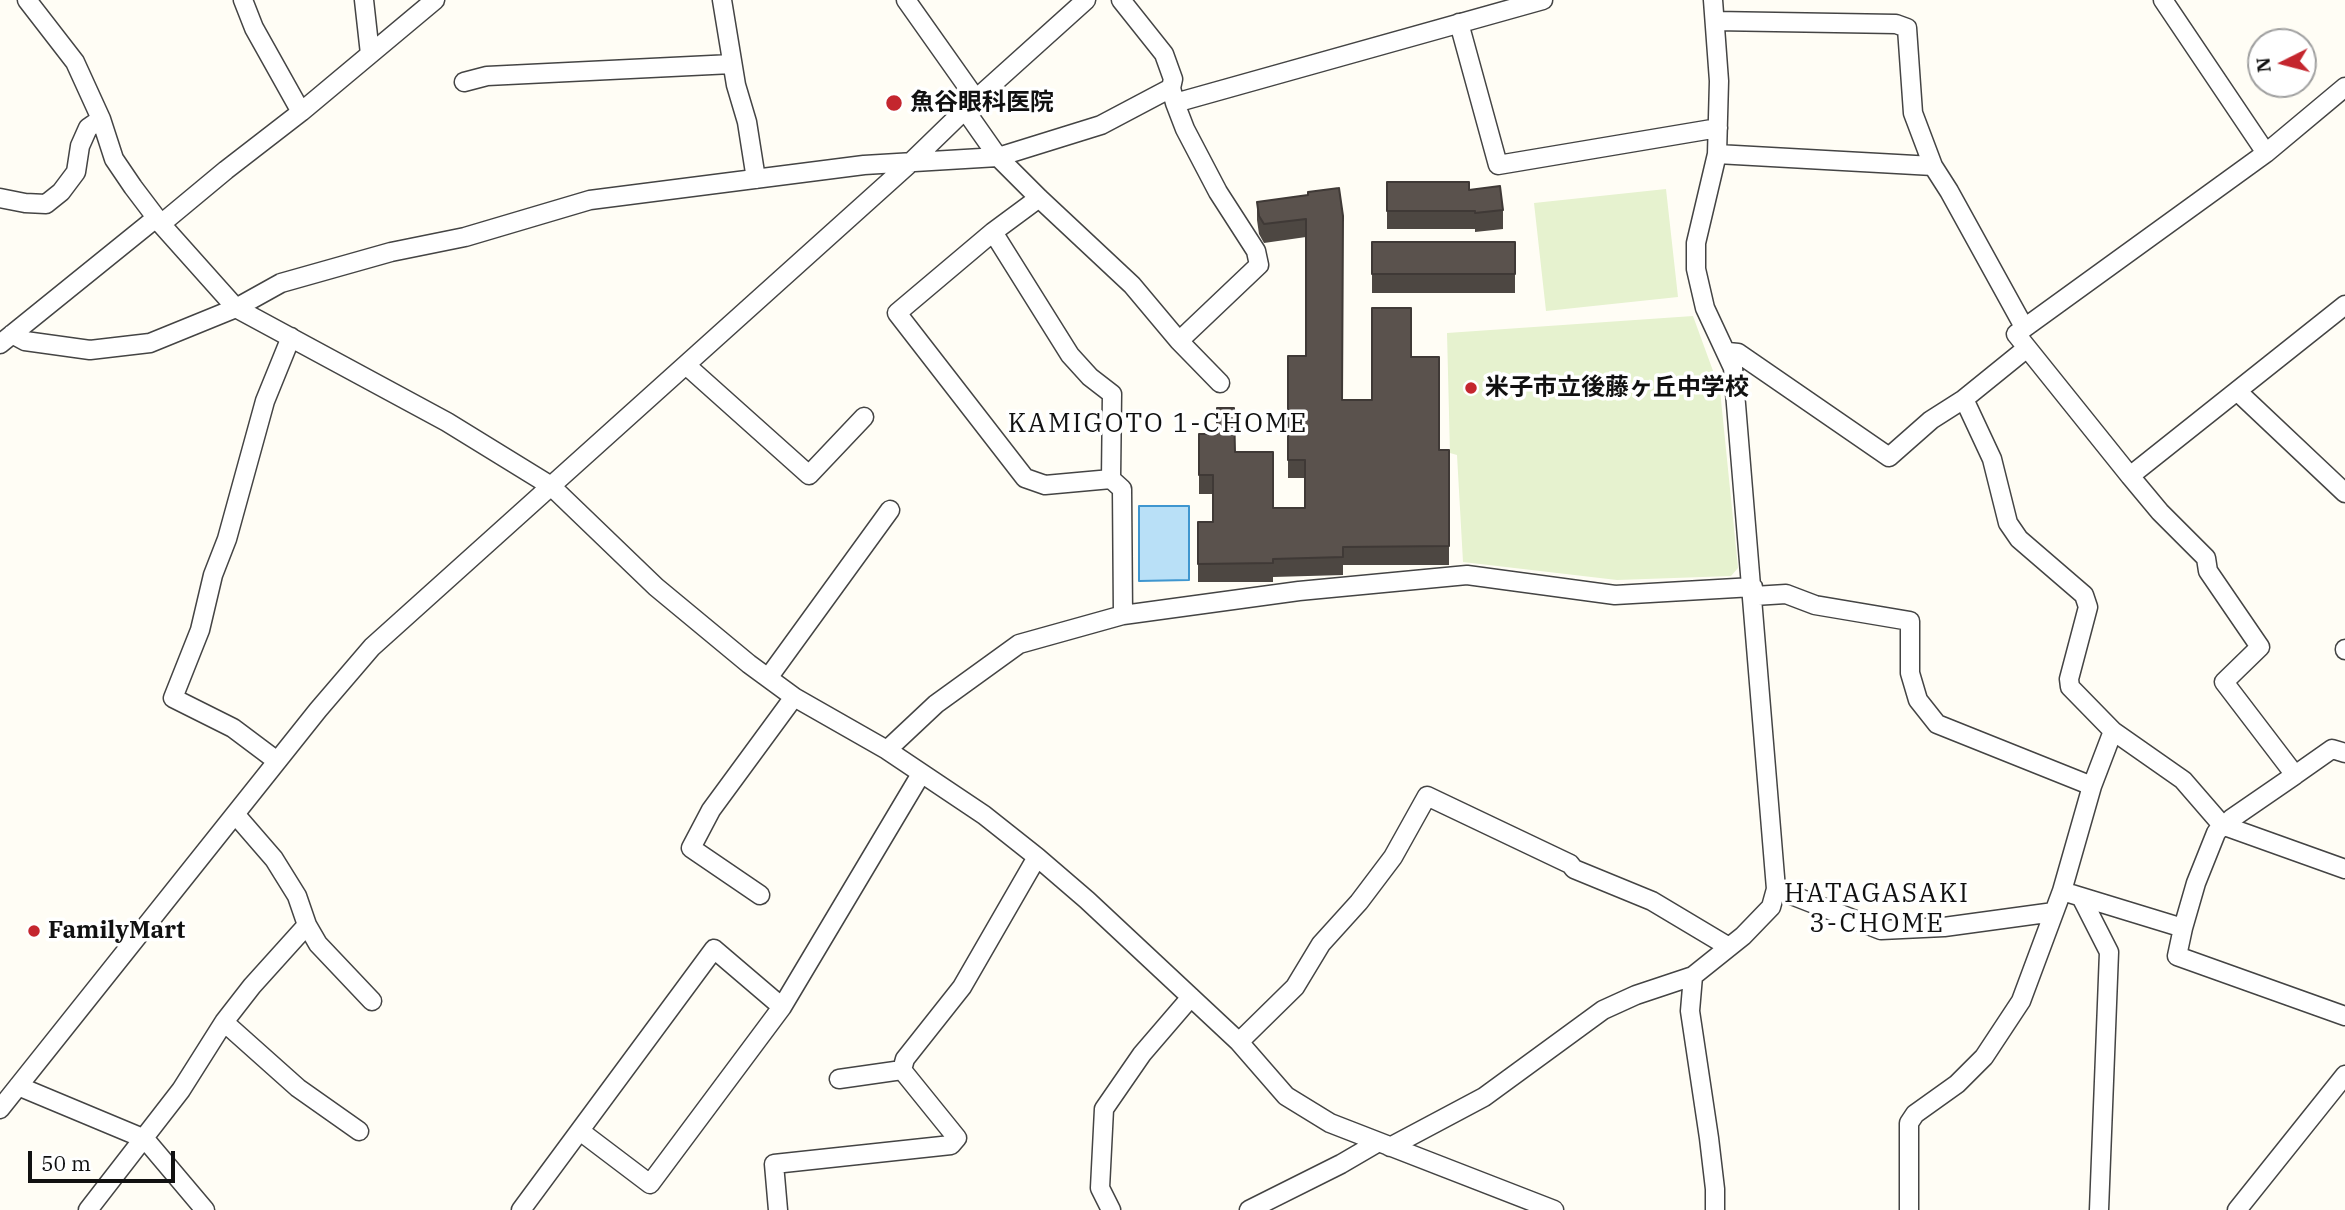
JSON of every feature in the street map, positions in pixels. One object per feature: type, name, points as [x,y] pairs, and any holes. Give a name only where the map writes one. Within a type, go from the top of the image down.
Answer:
[{"type":"street","points":[[27,0],[75,62],[101,119],[114,159],[159,221],[236,308],[447,422],[551,486],[656,587],[768,678],[794,697],[887,750],[984,815],[1037,857],[1239,1042],[1286,1096],[1330,1123],[1554,1210]]},
{"type":"street","points":[[243,0],[254,28],[301,112]]},
{"type":"street","points":[[365,0],[370,54]]},
{"type":"street","points":[[6,339],[301,112],[435,0]]},
{"type":"street","points":[[722,0],[732,64],[747,122],[757,179]]},
{"type":"street","points":[[906,0],[970,104],[998,157],[1132,285],[1179,341],[1220,383]]},
{"type":"street","points":[[0,1109],[277,761],[372,647],[1086,0]]},
{"type":"street","points":[[1121,0],[1164,54],[1173,79],[1173,96],[1185,129],[1218,192],[1256,251],[1259,265],[1179,341]]},
{"type":"street","points":[[6,339],[90,349],[136,346],[160,340],[236,308],[281,283],[391,252],[465,237],[590,201],[864,165],[998,157],[1101,125],[1173,96],[1542,0]]},
{"type":"street","points":[[1249,1210],[1483,1097],[1603,1010],[1636,995],[1693,976],[1729,947],[1770,907],[1776,889],[1733,368],[1728,352],[1705,308],[1696,269],[1696,243],[1717,154],[1719,81],[1713,0]]},
{"type":"street","points":[[2163,0],[2266,153]]},
{"type":"street","points":[[1715,21],[1896,24],[1907,28],[1913,113],[1933,166],[2024,327]]},
{"type":"street","points":[[1458,23],[1498,165],[1718,128]]},
{"type":"street","points":[[464,82],[487,76],[732,64]]},
{"type":"street","points":[[2295,775],[2224,682],[2260,647],[2208,571],[2206,558],[2160,512],[2016,334],[2266,153],[2345,87]]},
{"type":"street","points":[[0,198],[46,204],[61,192],[76,172],[80,146],[88,128],[101,119]]},
{"type":"street","points":[[1717,154],[1933,166]]},
{"type":"street","points":[[1039,198],[993,232],[897,313],[1025,478],[1045,485],[1111,479],[1122,489],[1123,615]]},
{"type":"street","points":[[993,232],[1070,355],[1090,377],[1112,394],[1111,479]]},
{"type":"street","points":[[2130,476],[2345,305]]},
{"type":"street","points":[[277,761],[233,728],[173,698],[200,630],[213,575],[227,538],[265,401],[291,337]]},
{"type":"street","points":[[1728,352],[1738,353],[1889,457],[1931,419],[1964,399],[2026,348]]},
{"type":"street","points":[[685,365],[809,475],[864,417]]},
{"type":"street","points":[[2238,392],[2345,493]]},
{"type":"street","points":[[1964,399],[1992,459],[2008,523],[2019,539],[2084,595],[2088,607],[2070,687],[2113,731],[2183,780],[2225,826],[2345,869]]},
{"type":"street","points":[[768,678],[890,510]]},
{"type":"street","points":[[887,750],[936,704],[1019,644],[1123,615],[1299,591],[1466,575],[1615,595],[1753,592],[1786,594],[1815,605],[1910,621],[1910,673],[1918,700],[1937,724],[2092,786]]},
{"type":"street","points":[[760,895],[691,848],[711,810],[794,697]]},
{"type":"street","points":[[1909,1210],[1909,1123],[1915,1114],[1957,1084],[1991,1047],[2021,1001],[2062,891],[2092,786],[2113,731]]},
{"type":"street","points":[[2345,753],[2332,748],[2231,819],[2216,833],[2196,883],[2177,956],[2345,1016]]},
{"type":"street","points":[[580,1131],[650,1184],[782,1007],[921,774]]},
{"type":"street","points":[[1239,1042],[1295,988],[1321,944],[1359,902],[1393,857],[1427,796],[1570,864],[1574,869],[1652,901],[1729,947]]},
{"type":"street","points":[[235,814],[274,859],[297,897],[307,925],[318,944],[372,1001]]},
{"type":"street","points":[[902,1070],[905,1059],[962,987],[1037,857]]},
{"type":"street","points":[[1776,889],[1881,930],[1944,927],[2054,912]]},
{"type":"street","points":[[2062,891],[2183,928]]},
{"type":"street","points":[[2081,897],[2109,952],[2099,1210]]},
{"type":"street","points":[[88,1210],[181,1090],[224,1023],[252,986],[307,925]]},
{"type":"street","points":[[521,1210],[714,949],[782,1007]]},
{"type":"street","points":[[1693,976],[1690,1011],[1709,1138],[1715,1210]]},
{"type":"street","points":[[1111,1210],[1100,1188],[1104,1109],[1142,1054],[1191,997]]},
{"type":"street","points":[[224,1023],[298,1088],[359,1131]]},
{"type":"street","points":[[839,1079],[902,1070]]},
{"type":"street","points":[[778,1210],[774,1164],[951,1145],[957,1138],[902,1070]]},
{"type":"street","points":[[2237,1210],[2345,1075]]},
{"type":"street","points":[[18,1086],[145,1139],[205,1210]]},
{"type":"green space","points":[[1666,189],[1678,297],[1546,311],[1534,203]]},
{"type":"green space","points":[[1693,316],[1720,390],[1738,568],[1731,576],[1617,580],[1463,562],[1457,455],[1450,453],[1447,333]]},
{"type":"water","points":[[1139,506],[1189,506],[1189,580],[1139,581]]},
{"type":"building","points":[[1387,182],[1469,182],[1469,190],[1500,186],[1503,210],[1475,213],[1387,211]]},
{"type":"building","points":[[1339,188],[1343,216],[1342,400],[1372,400],[1372,308],[1411,308],[1411,357],[1439,357],[1439,450],[1449,450],[1449,546],[1343,547],[1343,557],[1273,559],[1273,563],[1198,564],[1198,522],[1213,522],[1213,475],[1199,475],[1199,434],[1217,434],[1217,408],[1234,408],[1235,452],[1273,452],[1273,508],[1305,508],[1305,460],[1288,460],[1288,356],[1306,356],[1306,219],[1264,224],[1259,216],[1257,202]]},
{"type":"building","points":[[1372,242],[1515,242],[1515,274],[1372,274]]},
{"type":"place","name":"魚谷眼科医院","points":[[894,103]]},
{"type":"place","name":"米子市立後藤ヶ丘中学校","points":[[1471,388]]},
{"type":"place","name":"FamilyMart","points":[[34,931]]},
{"type":"district","name":"KAMIGOTO 1-CHOME","points":[[1158,424]]},
{"type":"district","name":"HATAGASAKI 3-CHOME","points":[[1877,909]]}]
